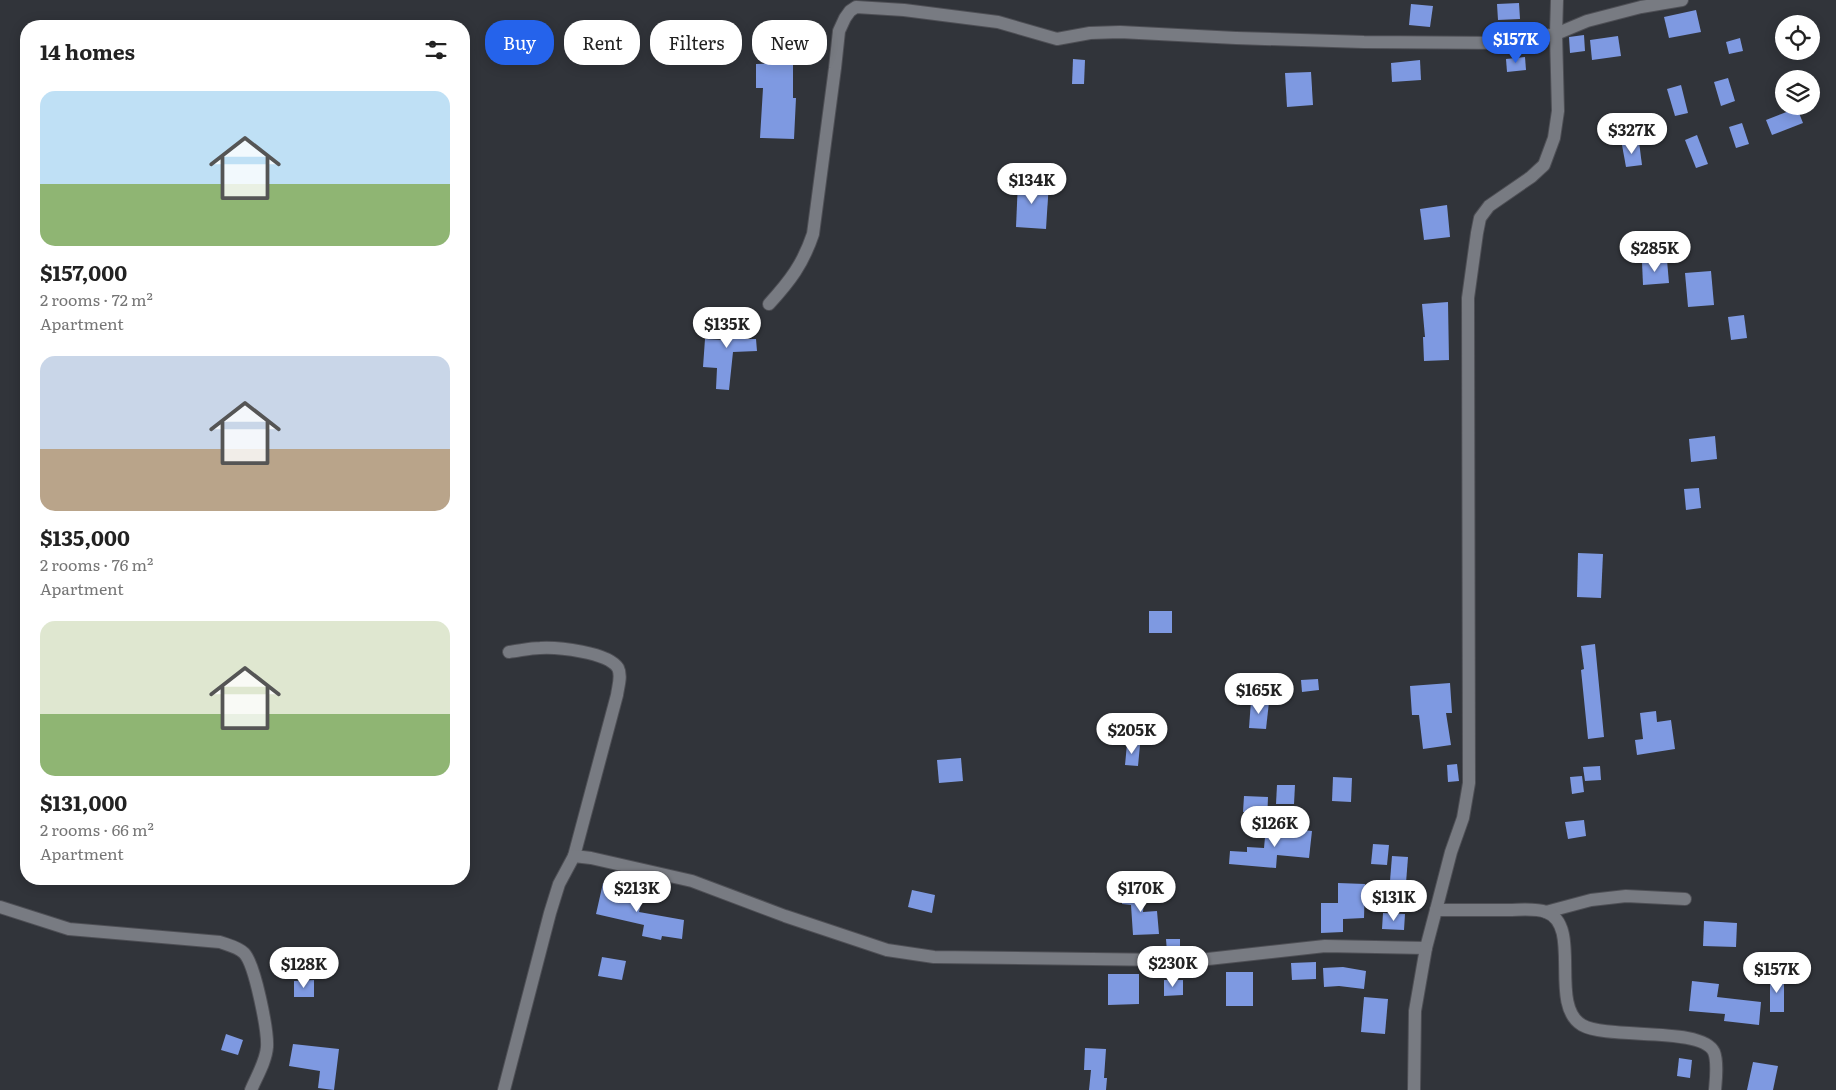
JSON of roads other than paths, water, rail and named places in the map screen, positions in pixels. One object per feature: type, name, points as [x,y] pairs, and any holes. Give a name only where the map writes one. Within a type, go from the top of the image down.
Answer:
[{"type":"street","points":[[1414,1090],[1415,1011],[1426,948],[1450,852],[1463,818],[1469,783],[1468,298],[1476,233],[1480,218],[1489,206],[1531,177],[1544,165],[1554,138],[1558,111],[1557,0]]},
{"type":"street","points":[[769,304],[799,268],[807,253],[813,234],[839,31],[850,10],[856,6],[998,22],[1057,39],[1090,33],[1120,32],[1354,42],[1508,43],[1556,34],[1587,21],[1641,7],[1682,0]]},
{"type":"street","points":[[504,1090],[550,913],[559,884],[574,856],[620,678],[618,668],[611,662],[579,652],[540,648],[509,652]]},
{"type":"street","points":[[574,856],[591,858],[692,881],[785,916],[887,950],[934,957],[1168,960],[1227,958],[1325,946],[1426,948]]},
{"type":"street","points":[[1436,910],[1522,910],[1546,912],[1591,900],[1619,896],[1684,899]]},
{"type":"street","points":[[0,907],[69,929],[220,942],[240,950],[246,955],[254,973],[267,1044],[264,1060],[251,1090]]},
{"type":"street","points":[[1546,912],[1558,923],[1562,930],[1568,1006],[1576,1020],[1589,1028],[1608,1032],[1676,1037],[1703,1042],[1715,1054],[1715,1090]]}]
